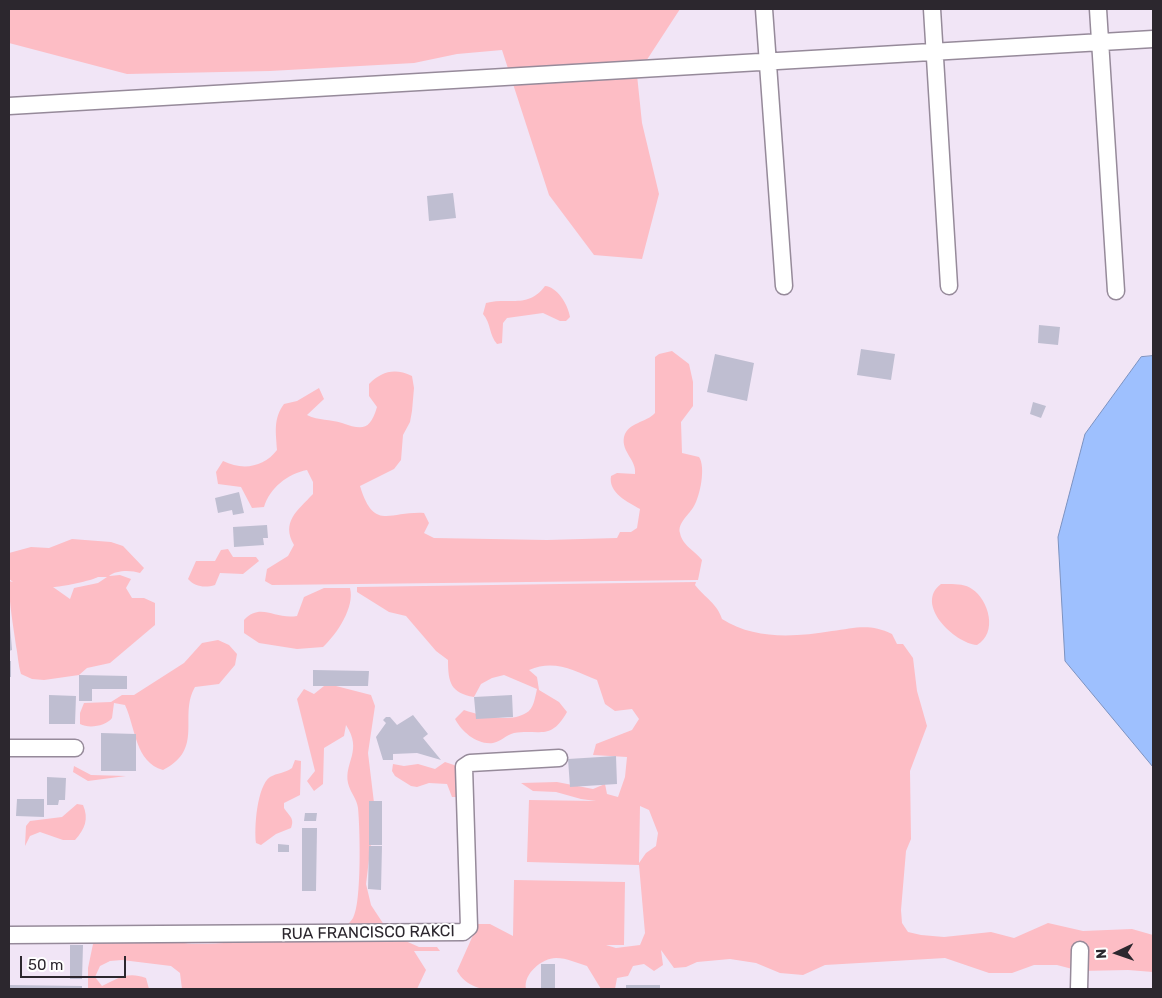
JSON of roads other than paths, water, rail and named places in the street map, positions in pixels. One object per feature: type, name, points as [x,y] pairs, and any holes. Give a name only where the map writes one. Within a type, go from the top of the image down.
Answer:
[{"type":"street","points":[[764,9],[784,286]]},
{"type":"street","points":[[932,9],[933,53],[949,286]]},
{"type":"street","points":[[1098,9],[1116,291]]},
{"type":"street","points":[[9,106],[767,61],[933,53],[1153,38]]},
{"type":"street","points":[[9,748],[76,748]]},
{"type":"street","name":"RUA FRANCISCO RAKCI","points":[[9,935],[463,932],[469,927],[464,767],[470,762],[559,758]]},
{"type":"street","points":[[1079,989],[1080,950]]},
{"type":"water","points":[[1153,356],[1153,767],[1065,661],[1058,537],[1085,434],[1141,357]]}]
